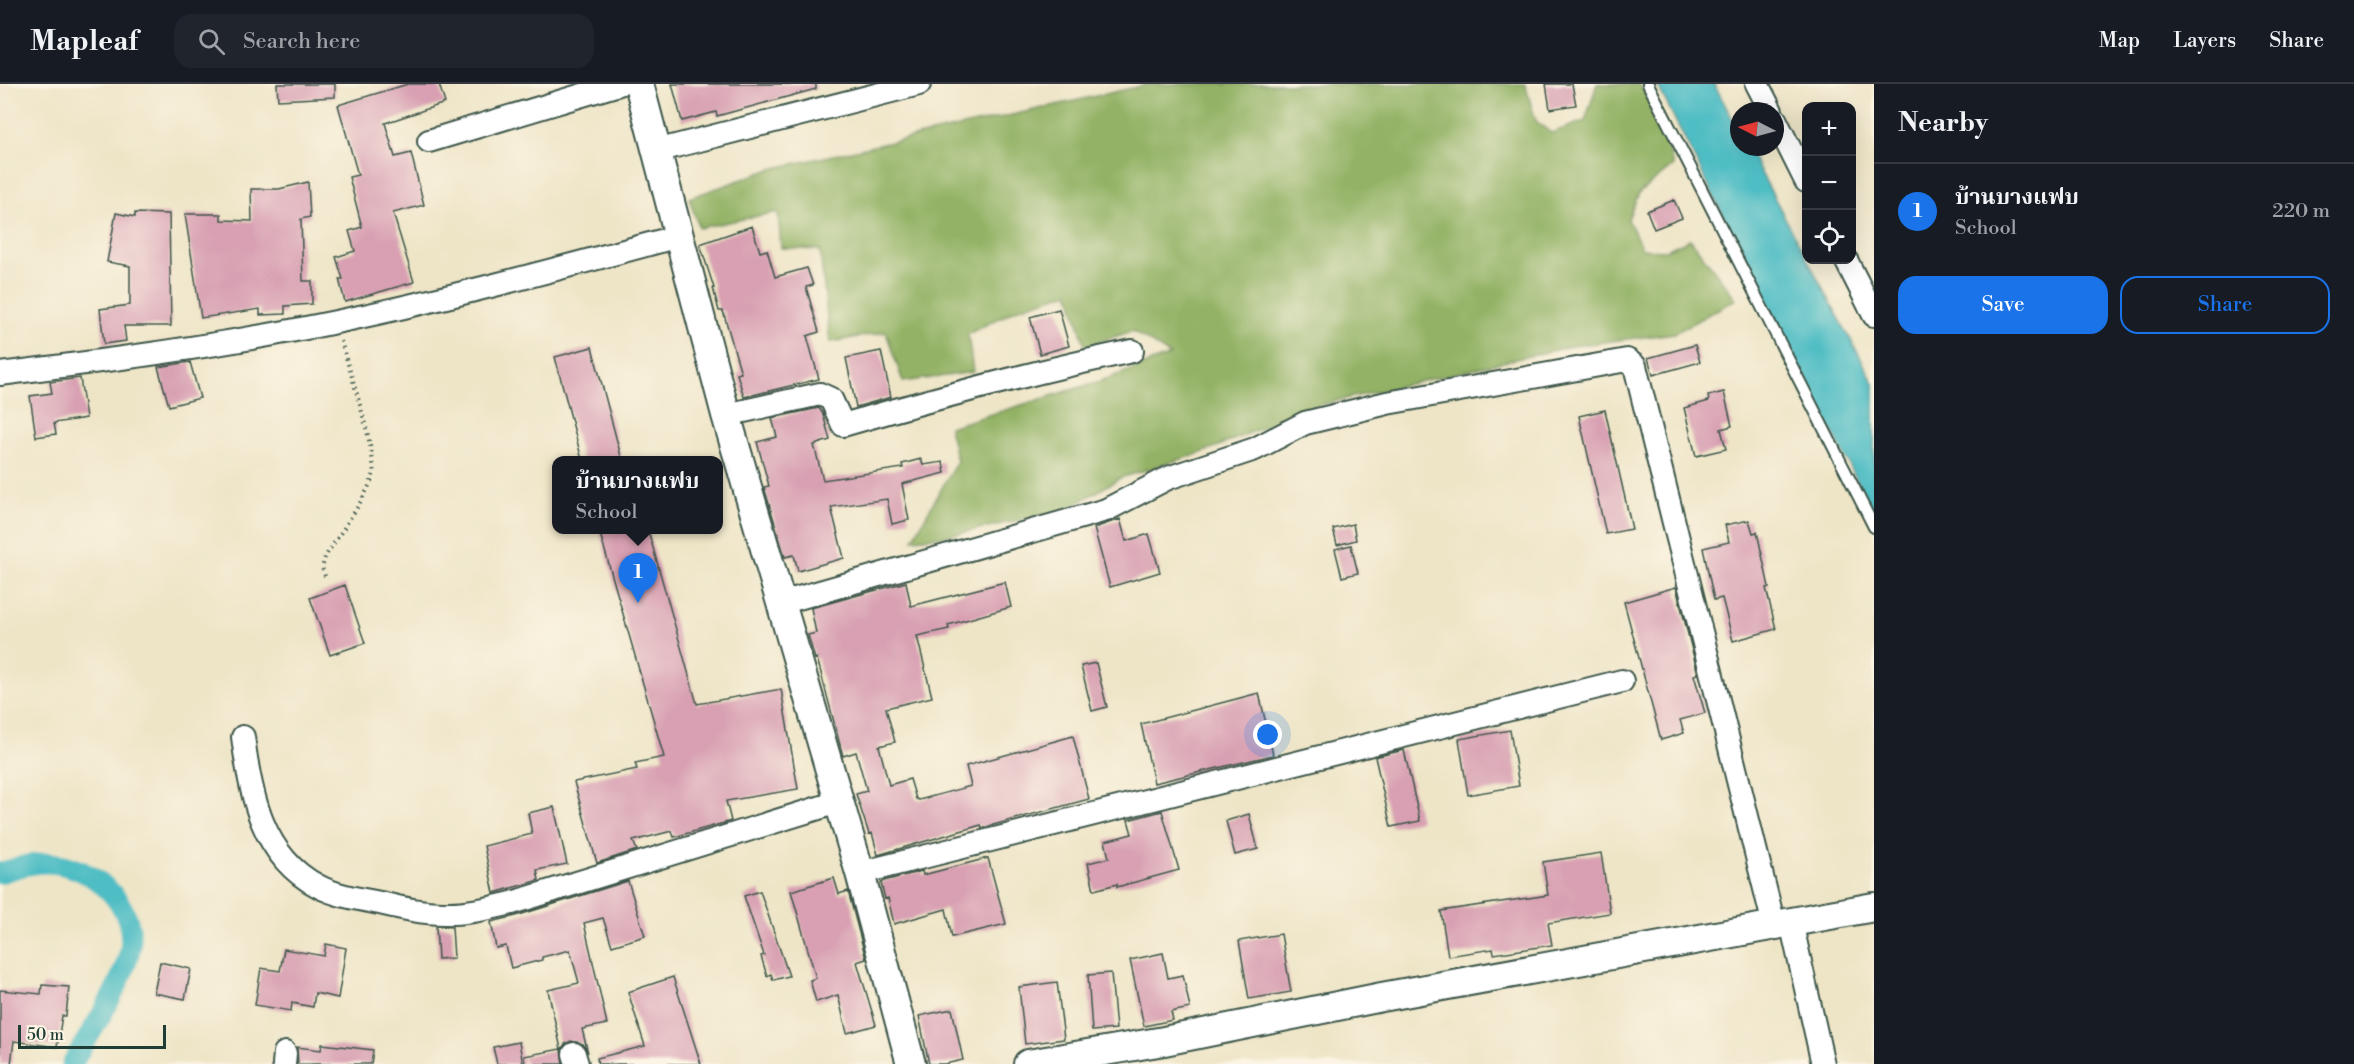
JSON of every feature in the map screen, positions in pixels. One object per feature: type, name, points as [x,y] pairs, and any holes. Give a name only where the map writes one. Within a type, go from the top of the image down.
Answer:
[{"type":"street","points":[[429,141],[619,84]]},
{"type":"street","points":[[639,84],[726,415],[860,873],[911,1064]]},
{"type":"street","points":[[656,151],[919,84]]},
{"type":"street","points":[[1757,84],[1766,102]]},
{"type":"street","points":[[1784,137],[1802,173]]},
{"type":"street","points":[[0,374],[124,359],[336,322],[508,282],[679,236]]},
{"type":"street","points":[[1848,264],[1873,312]]},
{"type":"street","points":[[726,415],[820,394],[831,399],[843,425],[1034,372],[1132,351]]},
{"type":"street","points":[[782,603],[1106,510],[1168,478],[1255,449],[1305,423],[1387,403],[1628,360],[1635,366],[1782,924],[1823,1064]]},
{"type":"street","points":[[860,873],[1622,681]]},
{"type":"street","points":[[243,737],[249,782],[257,810],[269,837],[290,865],[308,880],[329,891],[426,912],[463,912],[512,903],[838,802]]},
{"type":"street","points":[[1028,1064],[1164,1041],[1382,997],[1874,907]]},
{"type":"lane","points":[[1648,84],[1874,527]]},
{"type":"path","points":[[325,576],[322,568],[325,556],[365,492],[374,472],[371,451],[336,322]]},
{"type":"green space","points":[[1150,84],[1525,84],[1536,121],[1551,133],[1585,121],[1597,84],[1638,84],[1659,107],[1673,166],[1639,193],[1628,219],[1642,249],[1666,250],[1690,239],[1736,299],[1675,333],[1572,346],[1315,406],[1204,452],[1120,478],[1066,510],[946,536],[913,539],[957,461],[949,427],[1101,381],[1170,355],[1133,331],[1085,346],[1069,292],[1019,308],[968,334],[973,372],[903,382],[886,332],[830,342],[820,250],[781,248],[778,212],[699,228],[689,198],[771,169]]},
{"type":"water","points":[[1657,84],[1714,84],[1730,114],[1730,156],[1752,156],[1802,249],[1802,264],[1810,264],[1874,383],[1874,514]]},
{"type":"building","points":[[277,84],[335,84],[335,97],[278,100]]},
{"type":"building","points":[[408,84],[439,84],[445,103],[385,123],[395,157],[411,153],[424,205],[393,213],[414,282],[345,302],[339,279],[343,279],[336,257],[355,251],[349,231],[362,227],[349,177],[358,175],[338,105]]},
{"type":"building","points":[[672,84],[816,84],[816,89],[717,116],[716,112],[682,121]]},
{"type":"building","points":[[1546,84],[1572,84],[1576,105],[1550,109]]},
{"type":"building","points":[[308,182],[310,217],[301,219],[303,281],[312,281],[312,304],[285,306],[285,314],[260,315],[260,309],[201,318],[185,214],[221,214],[221,220],[252,221],[251,189],[279,189]]},
{"type":"building","points":[[1674,200],[1682,218],[1654,229],[1647,211]]},
{"type":"building","points":[[116,213],[135,217],[135,213],[169,214],[171,326],[124,326],[126,341],[104,344],[100,309],[130,305],[130,266],[107,262]]},
{"type":"building","points":[[752,226],[760,252],[767,250],[775,277],[807,268],[813,285],[806,287],[819,332],[807,336],[819,379],[744,397],[737,374],[741,373],[723,311],[719,311],[700,244]]},
{"type":"building","points":[[1059,309],[1069,346],[1040,354],[1030,317]]},
{"type":"building","points":[[1695,345],[1700,362],[1653,375],[1648,358]]},
{"type":"building","points":[[592,347],[621,456],[581,456],[555,357]]},
{"type":"building","points":[[881,351],[891,397],[856,407],[846,358]]},
{"type":"building","points":[[190,362],[200,398],[169,406],[158,367]]},
{"type":"building","points":[[80,378],[86,418],[54,423],[56,434],[36,437],[30,396],[52,393],[50,382]]},
{"type":"building","points":[[1724,392],[1732,426],[1721,429],[1726,449],[1696,456],[1684,408],[1709,401],[1708,396]]},
{"type":"building","points":[[819,408],[823,414],[830,440],[814,445],[823,480],[903,468],[902,464],[921,459],[923,465],[943,462],[945,473],[902,484],[909,520],[892,524],[887,499],[831,507],[844,558],[798,571],[794,555],[785,557],[764,487],[769,486],[757,442],[777,437],[772,418]]},
{"type":"building","points":[[1605,410],[1632,529],[1606,534],[1579,416]]},
{"type":"building","points":[[1120,519],[1126,541],[1149,534],[1160,572],[1110,587],[1094,528]]},
{"type":"building","points":[[1749,520],[1753,533],[1757,532],[1769,587],[1766,588],[1776,629],[1733,641],[1722,598],[1714,600],[1703,548],[1729,542],[1725,525]]},
{"type":"building","points":[[1353,524],[1356,540],[1337,545],[1333,529]]},
{"type":"building","points":[[600,534],[649,534],[697,704],[781,689],[798,789],[726,801],[731,821],[674,837],[672,831],[633,841],[637,850],[597,863],[574,782],[637,769],[635,763],[664,757]]},
{"type":"building","points":[[1351,545],[1358,573],[1342,577],[1335,549]]},
{"type":"building","points":[[906,582],[911,606],[1005,582],[1011,607],[948,625],[949,629],[917,636],[932,697],[886,708],[895,742],[879,746],[889,785],[910,779],[916,799],[919,800],[971,786],[966,766],[1073,736],[1089,799],[982,828],[981,825],[878,855],[872,833],[869,834],[856,794],[867,791],[856,752],[843,756],[817,658],[815,659],[808,635],[816,633],[811,608]]},
{"type":"building","points":[[345,585],[365,643],[330,655],[310,598]]},
{"type":"building","points":[[1676,587],[1698,674],[1694,675],[1705,713],[1680,720],[1684,733],[1661,740],[1624,602]]},
{"type":"building","points":[[1096,663],[1107,707],[1092,711],[1081,666]]},
{"type":"building","points":[[1259,693],[1273,755],[1154,783],[1141,724]]},
{"type":"building","points":[[1510,730],[1519,786],[1468,795],[1459,739]]},
{"type":"building","points":[[1404,750],[1420,821],[1391,827],[1375,757]]},
{"type":"building","points":[[554,807],[567,864],[537,870],[539,880],[494,893],[484,846],[532,834],[528,813]]},
{"type":"building","points":[[1162,811],[1179,870],[1117,887],[1117,884],[1094,890],[1088,863],[1109,858],[1105,841],[1132,834],[1128,820]]},
{"type":"building","points":[[1249,814],[1258,849],[1235,855],[1226,821]]},
{"type":"building","points":[[1601,853],[1610,913],[1548,923],[1552,945],[1494,954],[1493,949],[1448,956],[1441,911],[1548,895],[1543,862]]},
{"type":"building","points":[[988,858],[1006,924],[952,937],[946,909],[894,924],[888,898],[885,899],[881,883],[922,871],[923,875]]},
{"type":"building","points":[[834,878],[839,894],[848,891],[866,959],[857,962],[876,1025],[847,1033],[838,995],[816,1002],[810,980],[816,978],[791,891]]},
{"type":"building","points":[[628,881],[645,936],[612,946],[603,918],[584,923],[607,1024],[582,1029],[588,1053],[583,1044],[571,1041],[561,1050],[563,1064],[525,1064],[524,1056],[561,1049],[548,990],[579,983],[570,950],[511,968],[506,946],[496,948],[491,922]]},
{"type":"building","points":[[760,891],[789,976],[773,980],[771,974],[767,976],[761,956],[764,955],[744,896]]},
{"type":"building","points":[[436,926],[452,927],[454,958],[438,959]]},
{"type":"building","points":[[1281,934],[1291,992],[1249,999],[1239,941]]},
{"type":"building","points":[[326,944],[346,948],[338,998],[315,993],[313,1007],[292,1003],[291,1011],[255,1005],[261,968],[280,971],[284,949],[324,956]]},
{"type":"building","points":[[1163,953],[1168,978],[1183,975],[1190,1008],[1171,1012],[1173,1020],[1144,1026],[1130,960]]},
{"type":"building","points":[[160,962],[191,969],[185,999],[154,993]]},
{"type":"building","points":[[1111,973],[1116,1029],[1092,1031],[1088,975]]},
{"type":"building","points":[[673,977],[701,1064],[598,1064],[597,1058],[645,1046],[628,992]]},
{"type":"building","points":[[1057,982],[1064,1039],[1025,1044],[1019,987]]},
{"type":"building","points":[[42,985],[69,987],[66,1016],[62,1016],[57,1047],[14,1041],[11,1064],[0,1064],[0,990],[41,994]]},
{"type":"building","points":[[952,1009],[963,1060],[945,1064],[929,1064],[919,1016]]},
{"type":"building","points":[[519,1042],[523,1064],[497,1064],[493,1047]]},
{"type":"building","points":[[322,1044],[373,1050],[371,1064],[298,1064],[297,1047],[321,1050]]},
{"type":"waterway","points":[[0,873],[43,863],[82,871],[97,880],[110,892],[121,905],[128,920],[131,937],[124,969],[104,1011],[72,1064]]},
{"type":"place","name":"บ้านบางแฟบ","points":[[638,603]]}]
